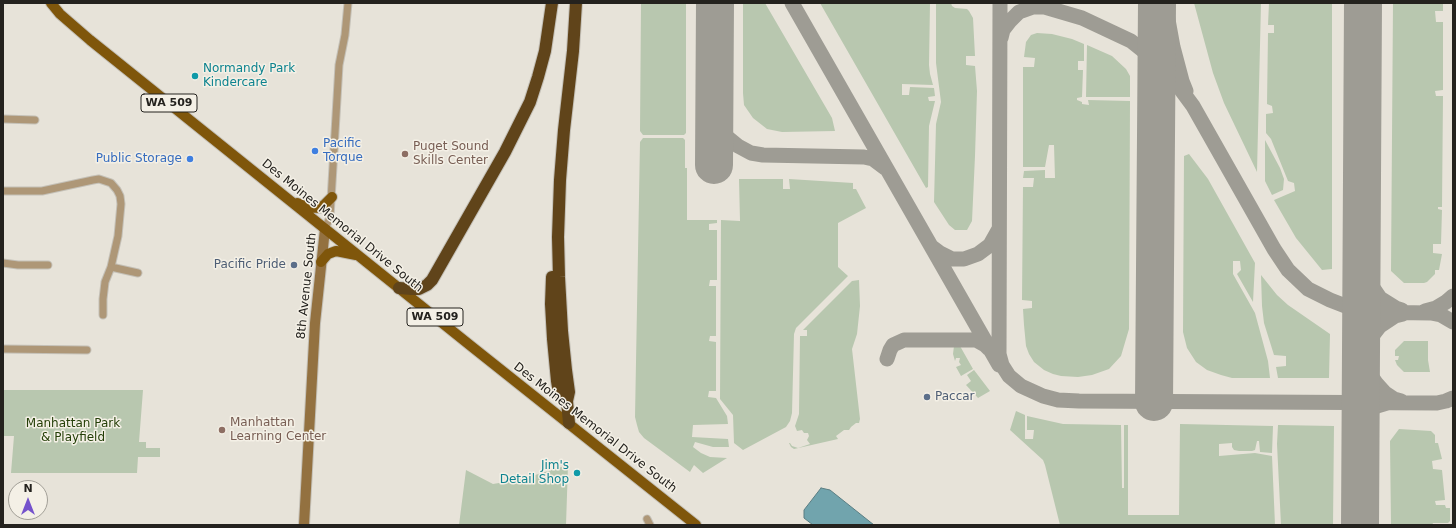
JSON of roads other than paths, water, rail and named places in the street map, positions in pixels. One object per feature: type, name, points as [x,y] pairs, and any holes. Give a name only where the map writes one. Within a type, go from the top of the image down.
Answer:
[{"type":"highway","points":[[399,288],[420,289],[432,280],[505,152],[530,102],[538,77],[545,51],[552,3]]},
{"type":"highway","points":[[567,401],[559,393],[557,381],[551,304],[556,142],[565,71],[570,3]]},
{"type":"highway","points":[[569,423],[567,401],[570,392],[564,353],[559,277],[560,180],[573,51],[576,3]]},
{"type":"main road","name":"Des Moines Memorial Drive South","points":[[51,3],[60,14],[90,40],[692,523]]},
{"type":"main road","points":[[289,201],[313,208],[324,205],[332,196]]},
{"type":"main road","points":[[321,262],[328,254],[336,251],[362,257]]},
{"type":"street","name":"8th Avenue South","points":[[304,525],[314,337],[325,229],[330,217],[339,65],[345,35],[348,3]]},
{"type":"street","points":[[3,119],[36,120]]},
{"type":"street","points":[[3,191],[42,191],[93,180],[105,180],[111,183],[120,196],[121,204],[118,236],[112,266],[105,282],[103,315]]},
{"type":"street","points":[[3,263],[18,265],[48,265]]},
{"type":"street","points":[[112,266],[138,273]]},
{"type":"street","points":[[3,349],[87,350]]},
{"type":"water","points":[[821,488],[830,490],[874,525],[813,525],[804,518],[804,510]]},
{"type":"place","name":"Normandy Park Kindercare","points":[[195,76]]},
{"type":"place","name":"Pacific Torque","points":[[315,151]]},
{"type":"place","name":"Puget Sound Skills Center","points":[[405,154]]},
{"type":"place","name":"Public Storage","points":[[190,159]]},
{"type":"place","name":"Pacific Pride","points":[[294,265]]},
{"type":"place","name":"Paccar","points":[[927,397]]},
{"type":"place","name":"Manhattan Learning Center","points":[[222,430]]},
{"type":"place","name":"Jim's Detail Shop","points":[[577,473]]},
{"type":"park label","name":"Manhattan Park & Playfield","points":[[73,431]]}]
